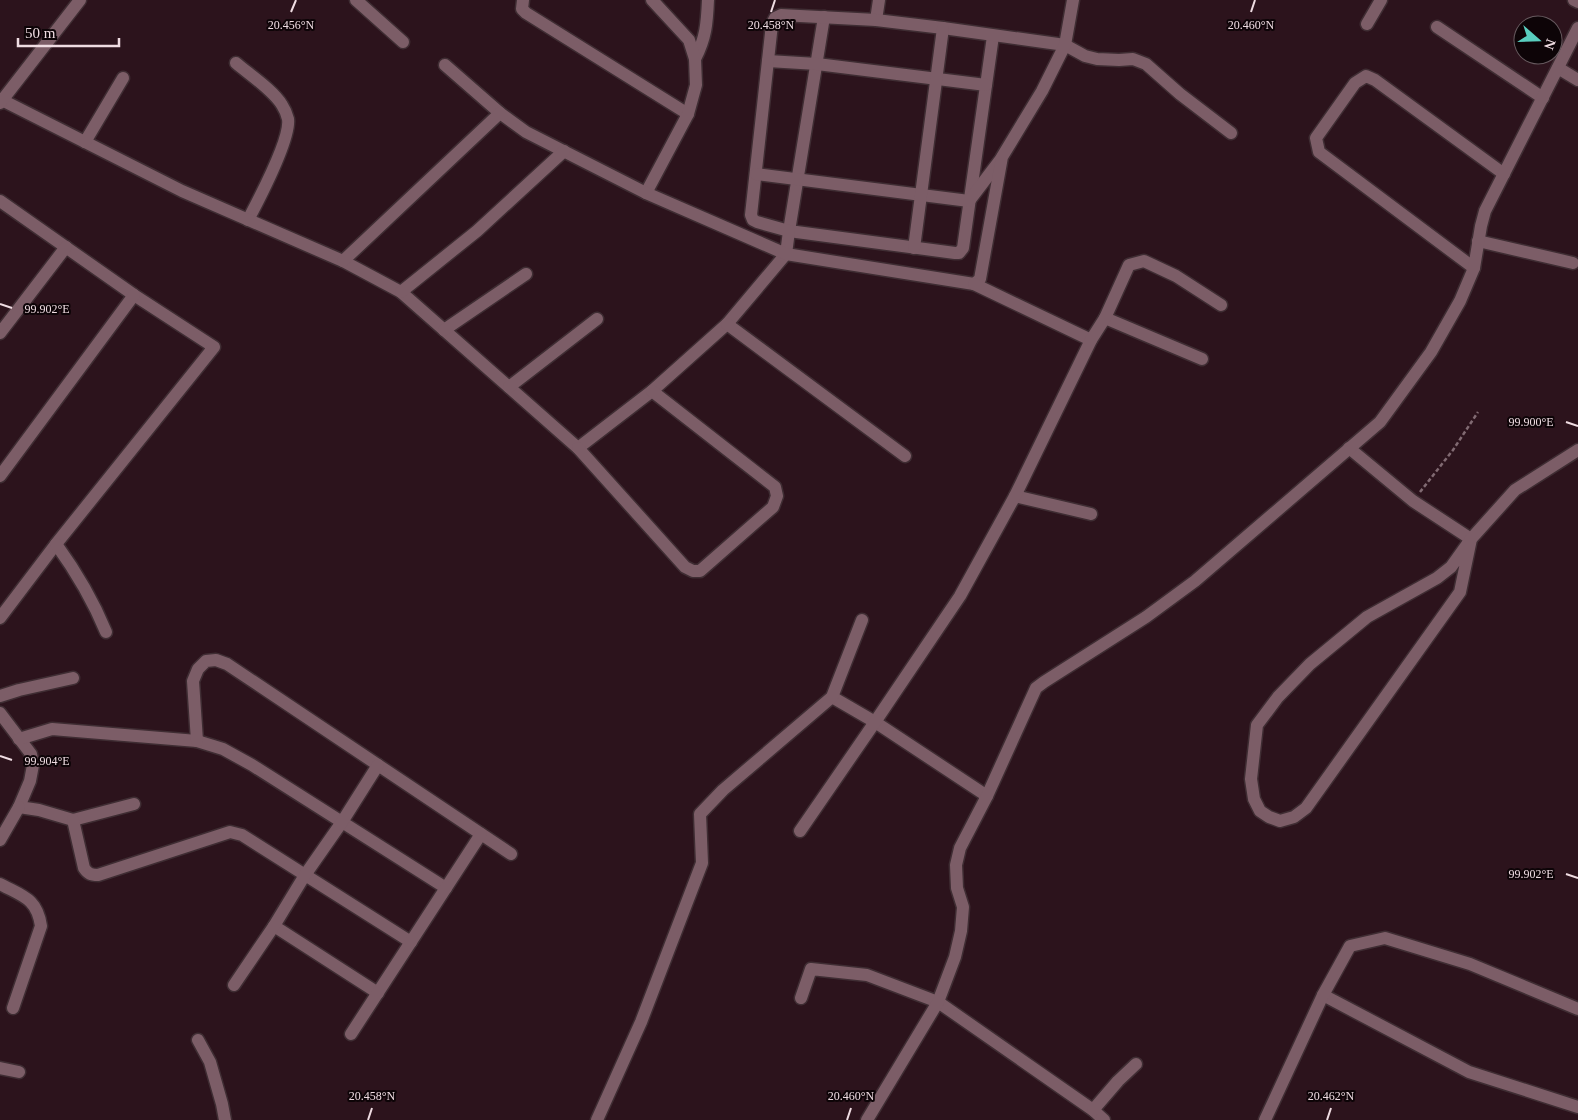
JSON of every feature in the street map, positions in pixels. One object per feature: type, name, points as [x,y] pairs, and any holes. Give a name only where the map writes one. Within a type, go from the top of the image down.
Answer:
[{"type":"street","points":[[80,0],[1,101],[182,191],[343,262],[400,292],[578,448],[685,567],[693,571],[700,571],[772,507],[777,496],[775,487],[652,391]]},
{"type":"street","points":[[356,0],[402,42]]},
{"type":"street","points":[[523,0],[522,9],[526,13],[688,114]]},
{"type":"street","points":[[646,193],[688,114],[696,85],[695,59],[689,40],[652,0]]},
{"type":"street","points":[[695,59],[702,46],[706,31],[708,0]]},
{"type":"street","points":[[876,20],[879,0]]},
{"type":"street","points":[[969,201],[1002,158],[1042,91],[1065,46],[1073,0]]},
{"type":"street","points":[[1367,24],[1381,0]]},
{"type":"street","points":[[1574,0],[1578,2]]},
{"type":"street","points":[[993,36],[963,248],[960,253],[790,231],[757,222],[751,218],[772,24],[775,18],[781,15],[876,20],[943,28],[1065,46],[1085,56],[1133,60],[1146,64],[1180,94],[1230,132]]},
{"type":"street","points":[[578,448],[652,391],[727,324],[786,254],[824,17]]},
{"type":"street","points":[[1437,27],[1543,98]]},
{"type":"street","points":[[914,248],[943,28]]},
{"type":"street","points":[[867,1120],[938,1002],[955,957],[961,931],[963,907],[957,888],[956,865],[960,848],[987,796],[1036,688],[1146,617],[1195,581],[1380,422],[1431,352],[1460,301],[1474,268],[1485,211],[1578,28]]},
{"type":"street","points":[[768,61],[817,64],[936,80],[986,84]]},
{"type":"street","points":[[236,63],[272,93],[282,105],[288,120],[286,134],[268,181],[248,220]]},
{"type":"street","points":[[445,66],[500,113],[526,132],[646,193],[786,254],[974,284],[1091,340]]},
{"type":"street","points":[[1558,68],[1578,80]]},
{"type":"street","points":[[1474,268],[1319,152],[1316,138],[1355,83],[1366,76],[1375,80],[1504,174]]},
{"type":"street","points":[[86,142],[123,78]]},
{"type":"street","points":[[343,262],[500,113]]},
{"type":"street","points":[[400,292],[477,231],[564,151]]},
{"type":"street","points":[[974,284],[980,279],[1002,158]]},
{"type":"street","points":[[756,174],[969,201]]},
{"type":"street","points":[[0,201],[134,295],[214,347],[2,613]]},
{"type":"street","points":[[1478,241],[1573,263]]},
{"type":"street","points":[[0,334],[66,247]]},
{"type":"street","points":[[800,831],[960,596],[1015,496],[1130,265],[1144,261],[1176,276],[1221,305]]},
{"type":"street","points":[[444,330],[526,274]]},
{"type":"street","points":[[0,476],[134,295]]},
{"type":"street","points":[[1105,318],[1202,359]]},
{"type":"street","points":[[509,387],[597,319]]},
{"type":"street","points":[[727,324],[905,456]]},
{"type":"street","points":[[1349,448],[1413,501],[1471,540]]},
{"type":"street","points":[[1471,540],[1460,592],[1306,808],[1294,817],[1280,821],[1260,811],[1254,799],[1251,779],[1257,725],[1278,697],[1310,664],[1367,617],[1437,578],[1451,567],[1471,540],[1515,490],[1578,450]]},
{"type":"street","points":[[1015,496],[1091,514]]},
{"type":"street","points":[[56,544],[79,576],[93,601],[106,632]]},
{"type":"street","points":[[597,1120],[641,1022],[702,862],[700,814],[723,790],[832,697],[862,620]]},
{"type":"street","points":[[197,741],[193,681],[198,669],[206,661],[216,660],[227,664],[511,854]]},
{"type":"street","points":[[0,696],[73,678]]},
{"type":"street","points":[[832,697],[875,722],[987,796]]},
{"type":"street","points":[[0,713],[31,754],[33,765],[30,781],[19,807],[0,840]]},
{"type":"street","points":[[19,739],[52,729],[197,741],[223,749],[252,765],[446,888]]},
{"type":"street","points":[[234,985],[378,765]]},
{"type":"street","points":[[19,807],[40,810],[73,820],[134,804]]},
{"type":"street","points":[[73,820],[84,868],[92,875],[98,875],[230,832],[242,835],[411,942]]},
{"type":"street","points":[[352,1034],[481,834]]},
{"type":"street","points":[[0,884],[30,901],[39,914],[41,926],[13,1008]]},
{"type":"street","points":[[274,926],[378,992]]},
{"type":"street","points":[[1265,1120],[1323,996],[1350,946],[1384,938],[1470,964],[1578,1009]]},
{"type":"street","points":[[800,998],[811,969],[867,975],[938,1002],[1093,1110],[1104,1120]]},
{"type":"street","points":[[1323,996],[1469,1072],[1578,1107]]},
{"type":"street","points":[[198,1040],[210,1062],[225,1120]]},
{"type":"street","points":[[1093,1110],[1118,1081],[1136,1064]]},
{"type":"street","points":[[0,1068],[19,1072]]},
{"type":"path","points":[[1413,501],[1453,450],[1478,412]]}]
